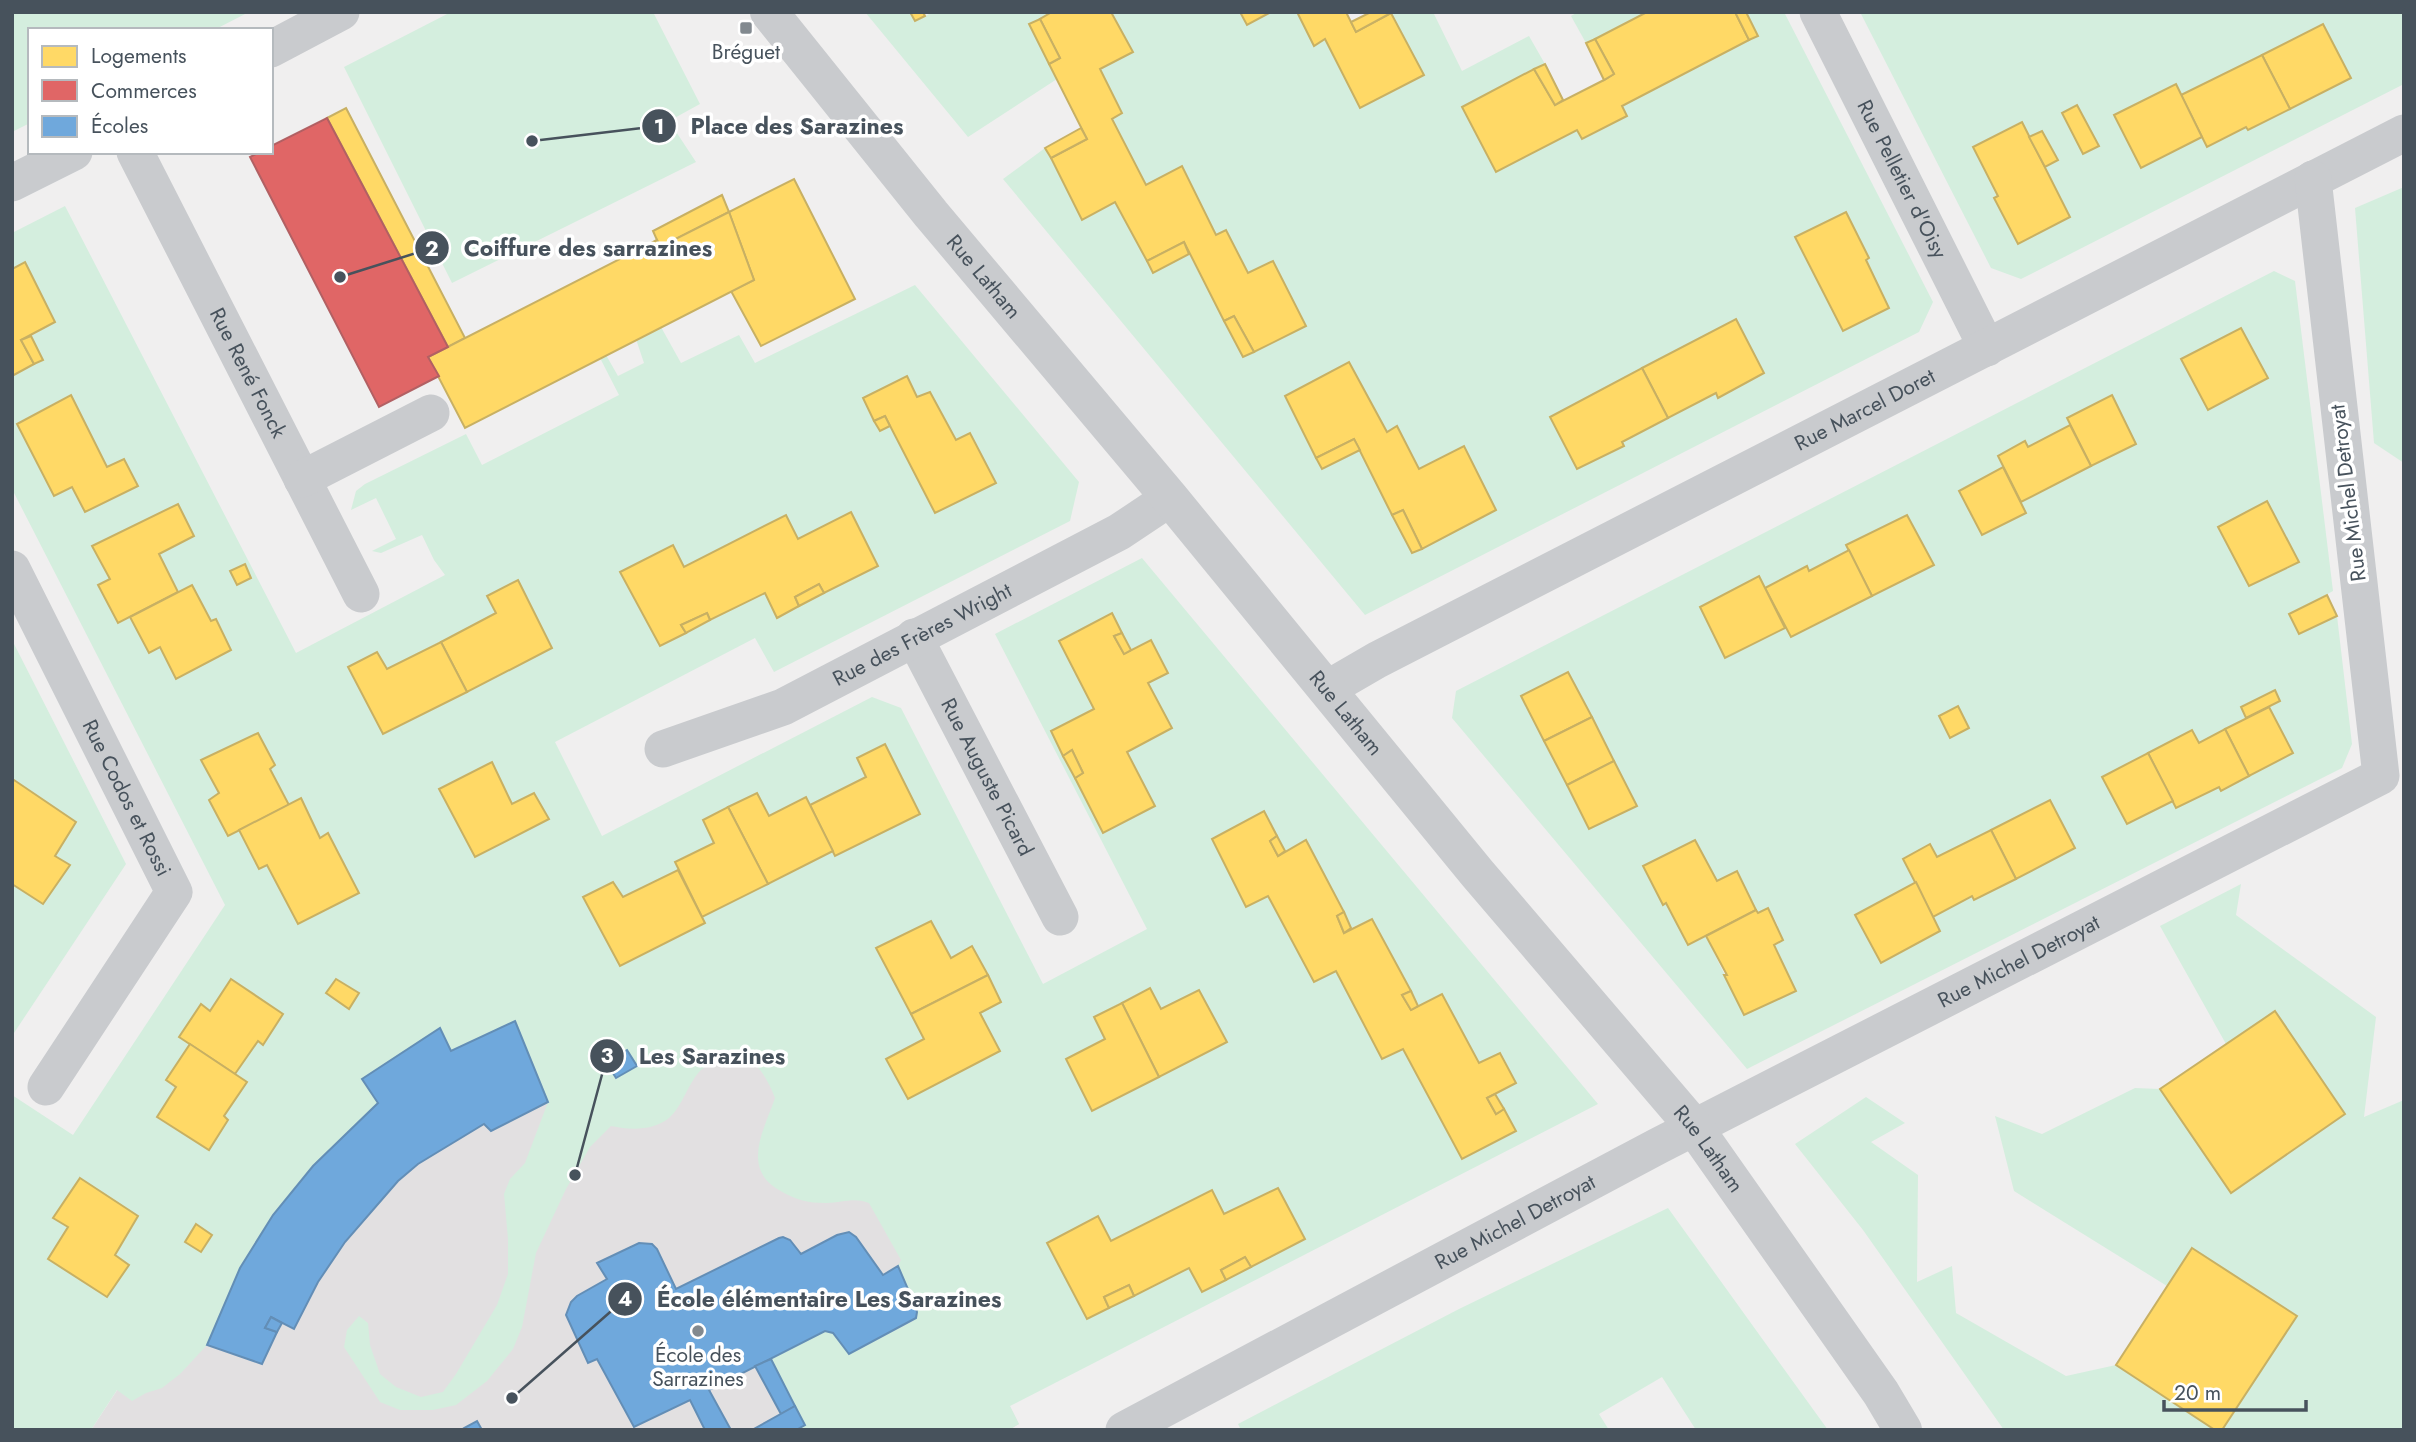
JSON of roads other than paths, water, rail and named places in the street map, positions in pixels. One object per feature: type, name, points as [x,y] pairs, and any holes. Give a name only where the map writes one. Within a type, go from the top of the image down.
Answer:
[{"type":"street","points":[[273,48],[341,12]]},
{"type":"street","name":"Rue Latham","points":[[769,12],[931,214],[1170,499],[1477,873],[1694,1127],[1881,1393],[1903,1430]]},
{"type":"street","name":"Rue Pelletier d'Oisy","points":[[1818,12],[1987,348]]},
{"type":"street","name":"Rue Marcel Doret","points":[[1327,689],[1377,660],[2404,133]]},
{"type":"street","points":[[12,183],[70,154]]},
{"type":"street","name":"Rue René Fonck","points":[[136,154],[361,594]]},
{"type":"street","name":"Rue Michel Detroyat","points":[[1124,1430],[1694,1127],[2382,776],[2313,179]]},
{"type":"street","points":[[302,479],[431,413]]},
{"type":"street","name":"Rue des Frères Wright","points":[[663,749],[783,707],[1119,532],[1170,499]]},
{"type":"street","name":"Rue Codos et Rossi","points":[[12,569],[174,892],[46,1087]]},
{"type":"street","name":"Rue Auguste Picard","points":[[914,637],[1060,917]]},
{"type":"place","name":"Bréguet","points":[[746,28]]},
{"type":"place","name":"Place des Sarazines","points":[[532,141]]},
{"type":"place","name":"Coiffure des sarrazines","points":[[340,277]]},
{"type":"place","name":"Les Sarazines","points":[[575,1175]]},
{"type":"place","name":"École des Sarrazines","points":[[698,1331]]},
{"type":"place","name":"École élémentaire Les Sarazines","points":[[512,1398]]}]
